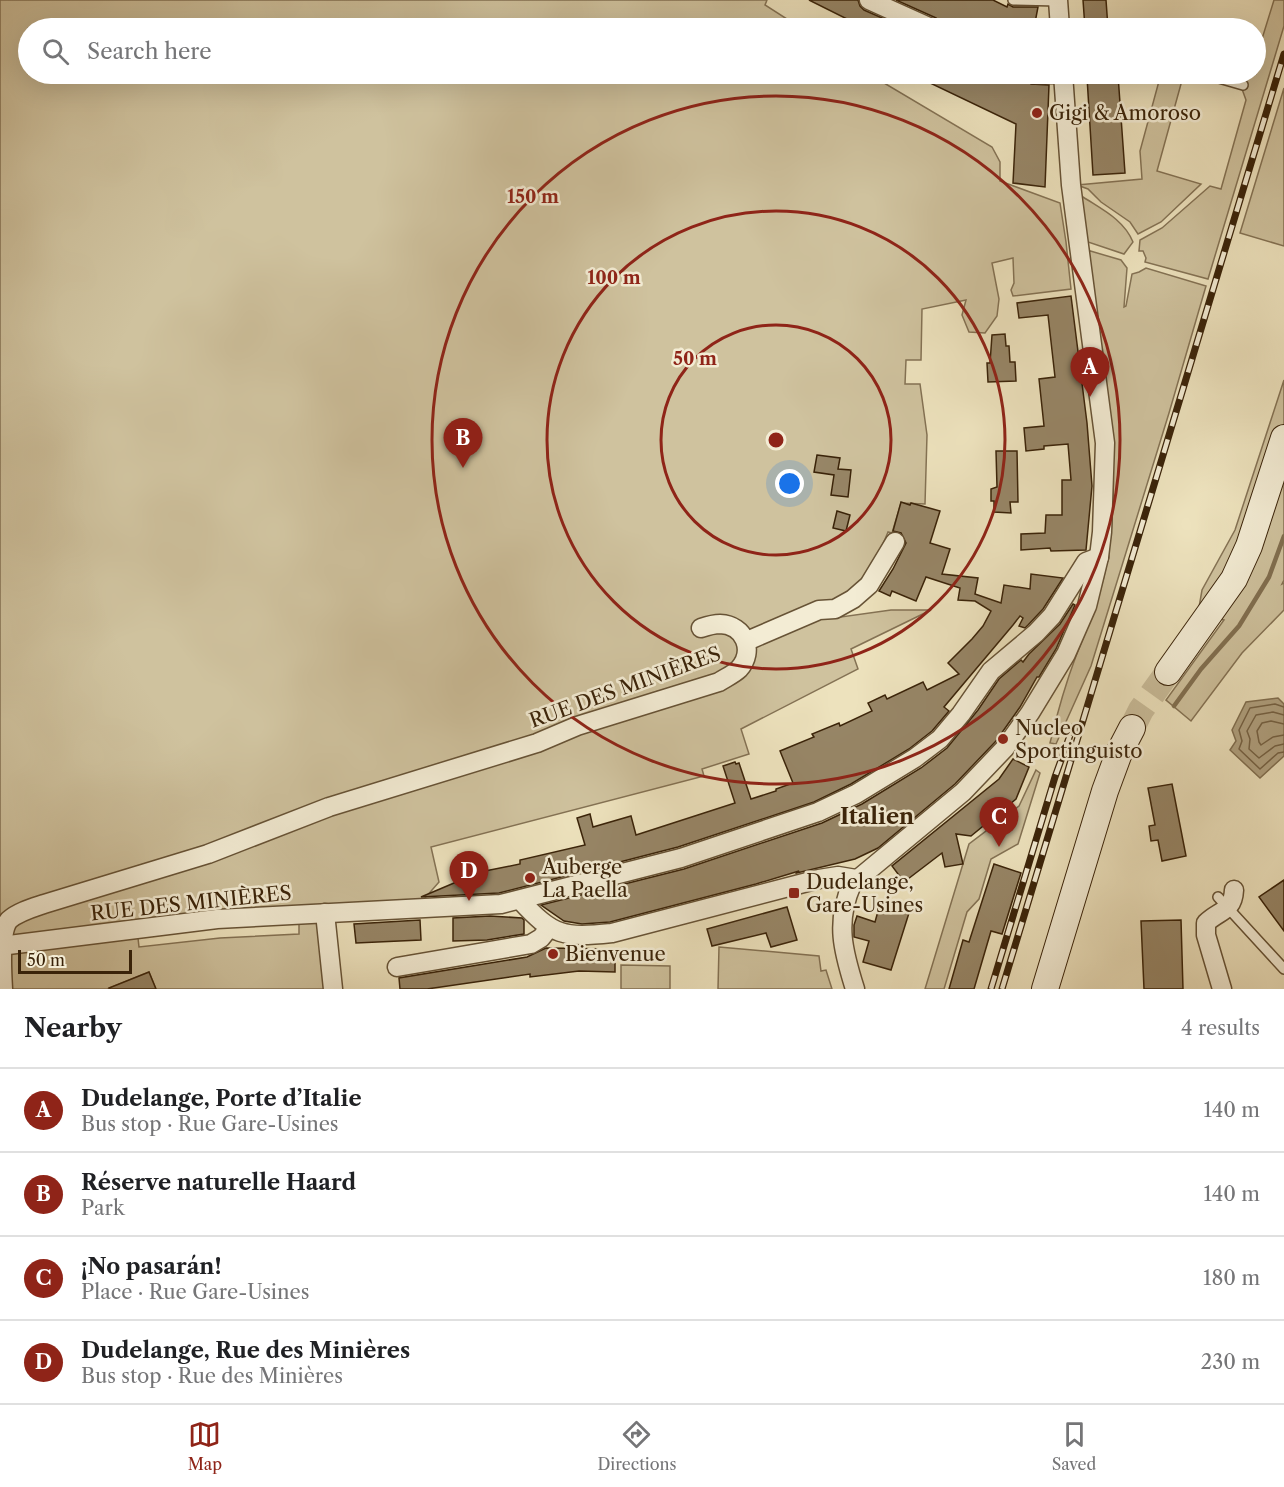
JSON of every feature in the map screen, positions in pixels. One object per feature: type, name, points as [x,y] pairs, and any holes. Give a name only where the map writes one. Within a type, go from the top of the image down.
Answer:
[{"type":"main road","points":[[1168,672],[1234,579],[1249,546],[1284,438]]},
{"type":"main road","points":[[1045,989],[1105,791],[1119,753],[1132,728]]},
{"type":"street","points":[[869,0],[909,18]]},
{"type":"street","points":[[1058,1],[1059,18]]},
{"type":"street","points":[[855,989],[842,947],[841,933],[847,897],[856,879],[963,792],[1005,748],[1030,713],[1066,654],[1087,606],[1099,557],[1104,510],[1105,443],[1071,186],[1064,84]]},
{"type":"street","points":[[747,641],[819,610],[835,609],[853,598],[869,585],[895,542]]},
{"type":"street","name":"RUE DES MINIÈRES","points":[[701,628],[720,624],[736,628],[747,641],[747,657],[738,670],[719,682],[576,726],[537,743],[329,807],[208,854],[44,904],[7,921],[1,932],[1,946],[217,919],[482,906],[520,900],[681,858],[818,812],[856,794],[915,758],[940,739],[991,671],[1036,633],[1052,616],[1086,562],[1099,557]]},
{"type":"street","points":[[520,900],[549,928],[570,935],[612,933],[819,879],[838,876],[856,879]]},
{"type":"street","points":[[1222,989],[1206,935],[1206,923],[1227,899]]},
{"type":"street","points":[[325,913],[333,989]]},
{"type":"street","points":[[397,968],[531,944],[541,938],[549,928]]},
{"type":"street","points":[[1,946],[3,989]]},
{"type":"lane","points":[[1013,0],[1058,1]]},
{"type":"lane","points":[[1237,84],[1243,86]]},
{"type":"lane","points":[[1227,899],[1284,969]]},
{"type":"shaded area","points":[[0,0],[767,0],[765,5],[785,18],[18,18],[18,84],[886,84],[992,147],[1000,162],[1000,181],[1060,203],[1071,289],[1013,296],[1011,290],[1014,283],[1013,258],[992,263],[999,299],[997,316],[985,333],[969,332],[962,315],[966,300],[922,309],[921,360],[906,360],[905,384],[920,384],[927,435],[925,504],[901,503],[892,533],[888,532],[878,556],[867,573],[852,588],[831,603],[841,617],[891,610],[931,610],[851,649],[858,669],[741,729],[749,754],[702,769],[704,776],[431,847],[439,882],[425,898],[424,909],[362,910],[333,922],[342,989],[156,989],[149,972],[107,989],[0,989]],"holes":[[[299,915],[299,934],[220,938],[139,947],[137,929]]]},
{"type":"shaded area","points":[[1274,0],[1284,0],[1284,26],[1208,279],[1145,262],[1143,251],[1139,251],[1140,240],[1162,228],[1210,186],[1221,189],[1246,100],[1242,89],[1244,84],[1266,84],[1266,26]]},
{"type":"shaded area","points":[[1158,84],[1181,84],[1157,171],[1201,184],[1161,222],[1138,234],[1130,222],[1101,202],[1088,189],[1077,185],[1142,179],[1140,151]]},
{"type":"shaded area","points":[[1284,88],[1284,246],[1240,233]]},
{"type":"shaded area","points":[[1079,197],[1083,197],[1105,211],[1129,234],[1133,242],[1124,254],[1085,241]]},
{"type":"shaded area","points":[[1087,250],[1121,260],[1127,268],[1124,307],[1132,274],[1146,268],[1206,286],[1091,666],[1056,744],[1050,743],[1068,678],[1095,608],[1102,583],[1108,557],[1112,519],[1113,480],[1109,404]]},
{"type":"shaded area","points":[[1284,380],[1284,580],[1282,584],[1284,583],[1284,610],[1242,653],[1191,721],[1166,700],[1224,620],[1198,613],[1202,590],[1235,530]]},
{"type":"shaded area","points":[[1036,770],[1040,773],[1018,844],[991,859],[979,899],[967,912],[944,989],[925,989],[969,844],[1019,806]]},
{"type":"shaded area","points":[[719,947],[819,956],[821,971],[826,970],[832,989],[718,989]]},
{"type":"shaded area","points":[[621,965],[670,966],[670,989],[621,989]]},
{"type":"water","points":[[1278,698],[1284,704],[1284,756],[1260,778],[1230,750],[1236,741],[1232,730],[1246,702]]},
{"type":"building","points":[[809,0],[858,0],[864,10],[882,18],[845,18]]},
{"type":"building","points":[[896,0],[993,0],[1007,7],[1008,4],[1013,7],[1038,7],[1036,18],[936,18]]},
{"type":"building","points":[[1083,0],[1106,0],[1107,18],[1084,18]]},
{"type":"building","points":[[932,84],[1049,85],[1045,187],[1013,183],[1016,124]]},
{"type":"building","points":[[1087,84],[1119,84],[1125,173],[1093,175]]},
{"type":"building","points":[[1071,296],[1087,423],[1092,486],[1086,550],[1051,551],[1050,548],[1021,550],[1021,534],[1045,533],[1046,515],[1062,515],[1062,480],[1071,480],[1068,444],[1044,446],[1044,449],[1026,451],[1024,428],[1044,426],[1039,379],[1055,377],[1048,315],[1019,318],[1017,303]]},
{"type":"building","points":[[1005,334],[1006,346],[1009,346],[1010,362],[1015,362],[1016,381],[988,382],[987,363],[990,363],[992,335]]},
{"type":"building","points":[[996,451],[1017,451],[1018,502],[1010,502],[1011,513],[994,512],[994,501],[991,501],[991,489],[997,487]]},
{"type":"building","points":[[817,455],[840,458],[838,469],[851,470],[848,497],[831,495],[834,475],[814,472]]},
{"type":"building","points":[[901,502],[940,511],[930,543],[950,549],[942,574],[978,578],[975,594],[1001,603],[1004,585],[1030,589],[1031,574],[1063,578],[1043,609],[1025,628],[1019,626],[1023,618],[1020,616],[944,707],[949,711],[932,731],[909,749],[851,784],[814,802],[678,847],[499,893],[421,897],[480,872],[520,864],[520,860],[585,845],[577,818],[590,814],[593,827],[631,816],[636,835],[735,803],[723,766],[735,762],[739,763],[751,799],[776,791],[776,789],[793,783],[780,751],[814,737],[812,734],[839,723],[840,726],[872,711],[868,703],[885,695],[887,699],[923,682],[927,690],[959,674],[948,663],[983,626],[991,611],[975,601],[958,600],[960,588],[926,577],[916,601],[892,591],[890,596],[879,591],[906,543],[901,533],[893,531]]},
{"type":"building","points":[[837,511],[850,515],[846,531],[833,528]]},
{"type":"building","points":[[1073,604],[1075,605],[1056,649],[996,741],[955,784],[878,848],[855,859],[797,873],[799,871],[610,922],[582,924],[564,921],[541,905],[684,869],[822,823],[862,804],[921,768],[947,748],[978,710],[999,679],[1021,660],[1023,662],[1060,624]]},
{"type":"building","points":[[1013,759],[1029,767],[1016,799],[971,836],[956,834],[963,864],[945,867],[942,853],[904,882],[892,866],[999,779]]},
{"type":"building","points":[[1172,784],[1186,856],[1162,861],[1158,840],[1151,841],[1149,826],[1155,825],[1148,788]]},
{"type":"building","points":[[994,864],[1021,873],[1002,934],[991,931],[974,989],[949,989],[963,940],[969,942]]},
{"type":"building","points":[[1284,880],[1284,931],[1259,897]]},
{"type":"building","points":[[880,904],[909,913],[891,970],[863,962],[869,941],[854,937],[857,916],[875,922]]},
{"type":"building","points":[[787,907],[797,940],[771,947],[766,933],[712,946],[707,929]]},
{"type":"building","points":[[490,916],[522,918],[524,934],[487,940],[453,941],[453,918]]},
{"type":"building","points":[[420,920],[421,940],[356,943],[354,924]]},
{"type":"building","points":[[1181,920],[1183,989],[1144,989],[1141,921]]},
{"type":"building","points":[[546,948],[615,949],[615,972],[579,971],[530,977],[530,974],[427,989],[400,989],[399,978],[527,957]]},
{"type":"building","points":[[149,972],[156,989],[109,989],[109,988]]},
{"type":"waterway","points":[[1174,706],[1201,669],[1239,626],[1269,577],[1284,536]]},
{"type":"tunnel","points":[[1132,728],[1141,710],[1168,672]]},
{"type":"railway","points":[[1002,989],[1284,54]]},
{"type":"railway","points":[[991,989],[1055,777],[1073,727]]},
{"type":"place","name":"Gigi & Amoroso","points":[[1037,113]]},
{"type":"place","name":"Dudelange, Porte d’Italie","points":[[1090,397]]},
{"type":"place","name":"Réserve naturelle Haard","points":[[463,468]]},
{"type":"place","name":"Nucleo Sportinguisto","points":[[1003,739]]},
{"type":"place","name":"¡No pasarán!","points":[[999,847]]},
{"type":"place","name":"Auberge La Paella","points":[[530,878]]},
{"type":"place","name":"Dudelange, Gare-Usines","points":[[794,893]]},
{"type":"place","name":"Dudelange, Rue des Minières","points":[[469,901]]},
{"type":"place","name":"Bienvenue","points":[[553,954]]},
{"type":"district","name":"Italien","points":[[877,816]]}]
